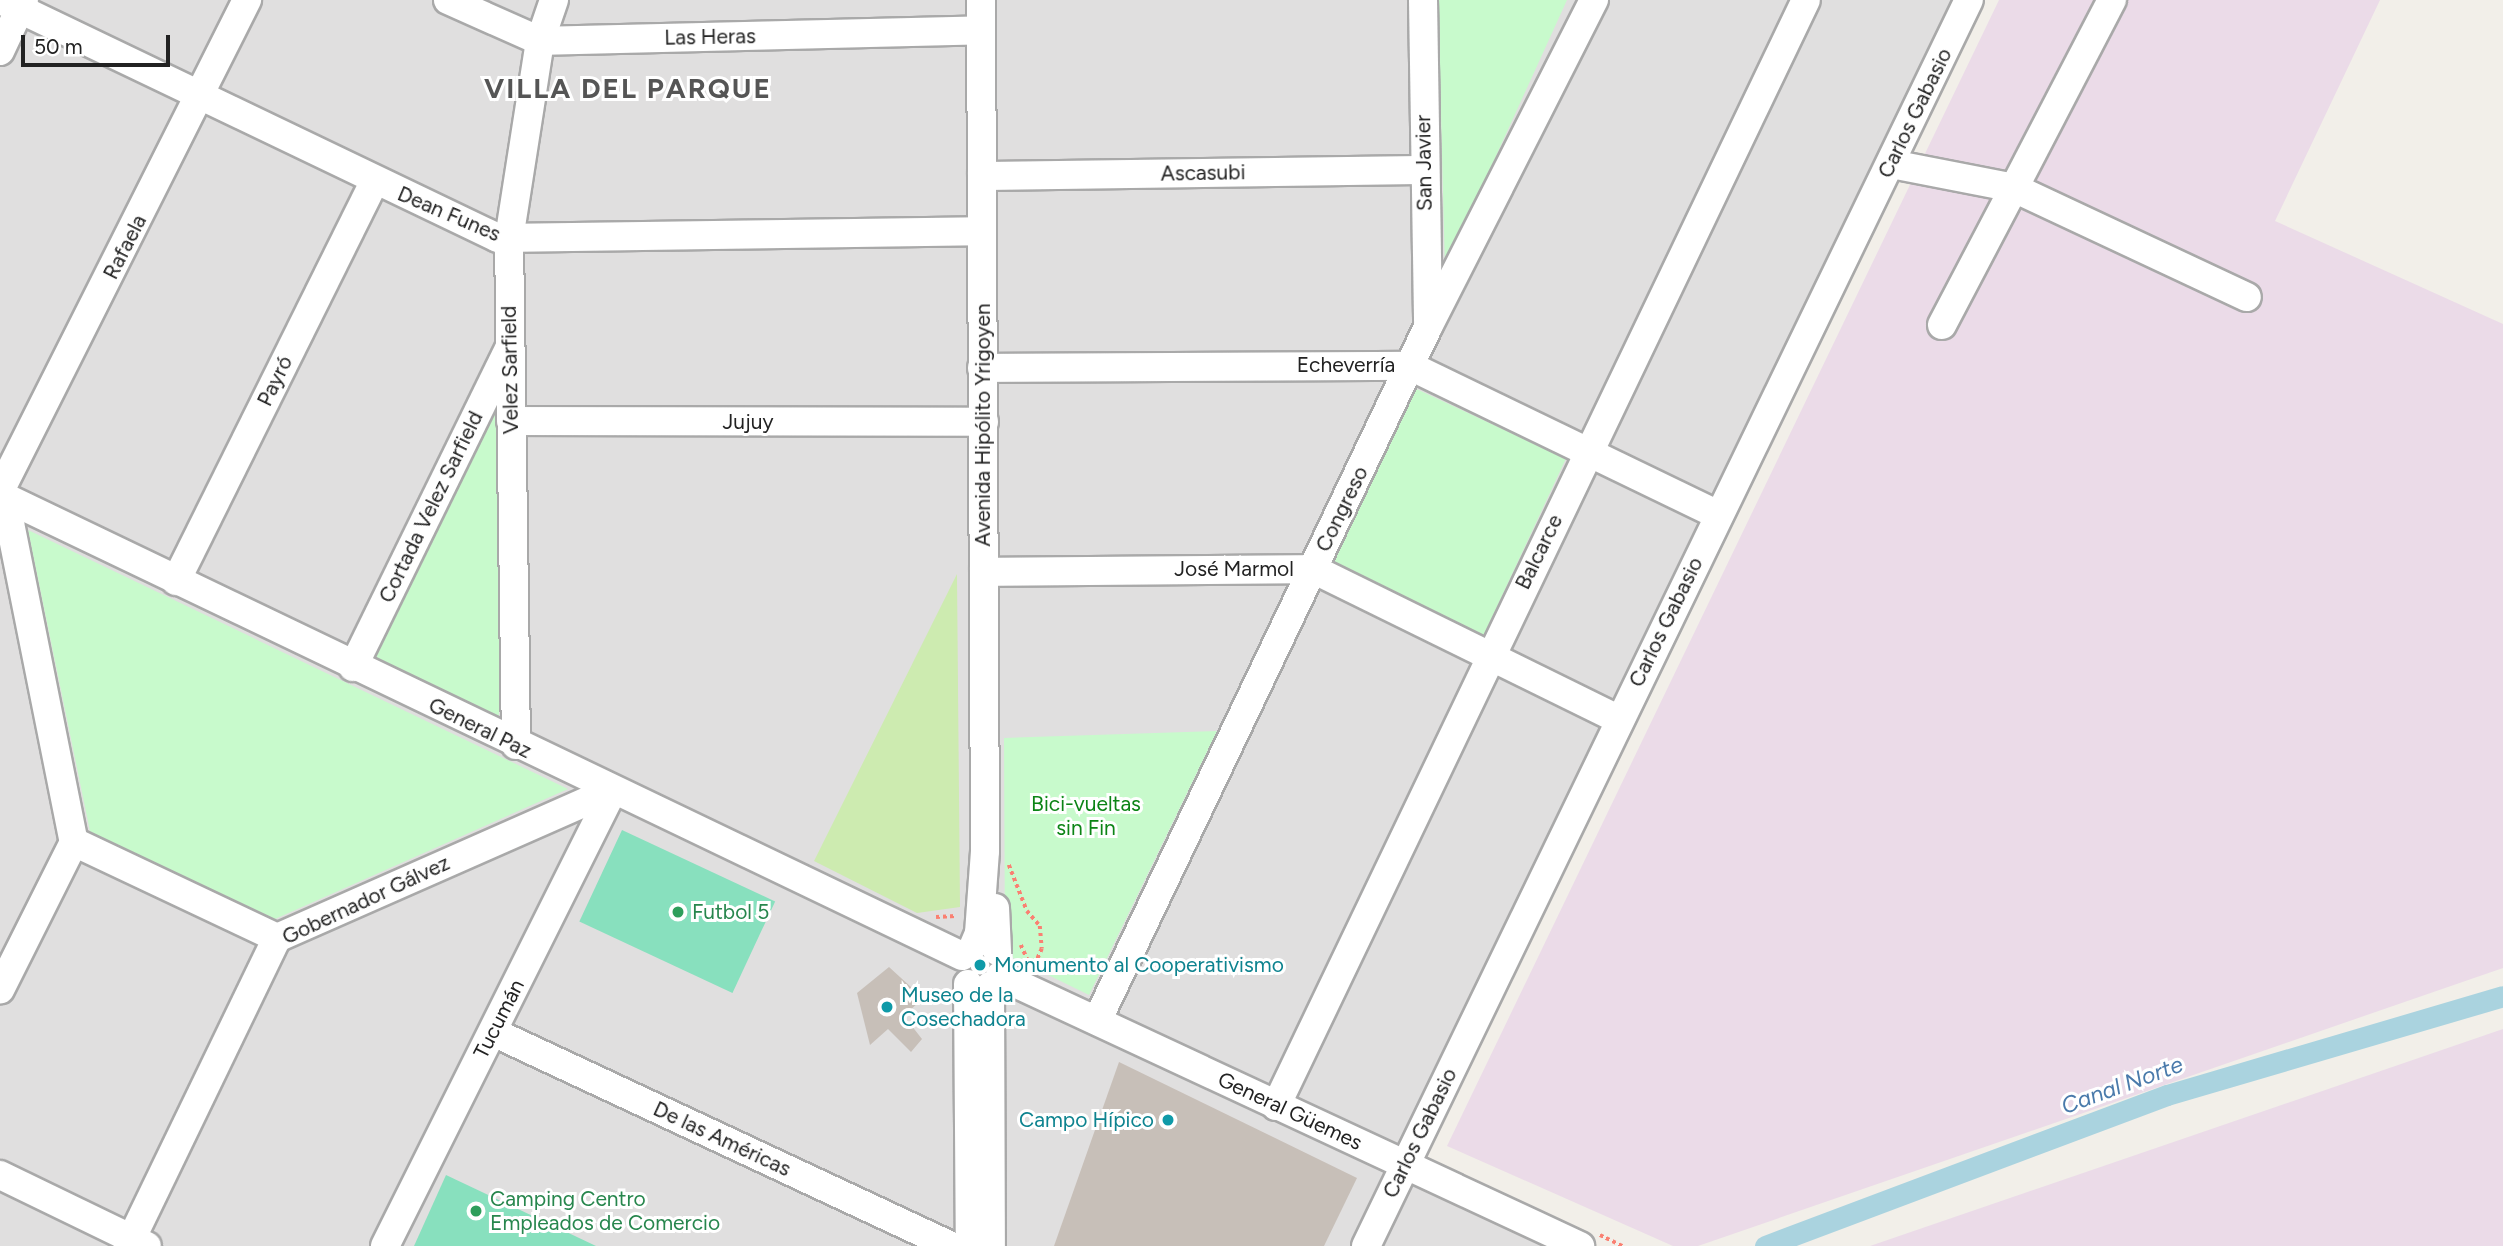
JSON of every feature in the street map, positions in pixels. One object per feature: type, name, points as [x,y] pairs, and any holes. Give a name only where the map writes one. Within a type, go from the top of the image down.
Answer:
[{"type":"street","name":"Rafaela","points":[[0,495],[247,0]]},
{"type":"street","name":"Las Heras","points":[[448,0],[540,41],[981,30]]},
{"type":"street","name":"Velez Sarfield","points":[[516,745],[509,239],[540,41],[554,0]]},
{"type":"street","name":"Avenida Hipólito Yrigoyen","points":[[970,1246],[982,966],[995,877],[985,851],[981,0]]},
{"type":"street","name":"San Javier","points":[[1423,0],[1428,327]]},
{"type":"street","name":"Congreso","points":[[1097,1021],[1428,327],[1594,0]]},
{"type":"street","name":"Balcarce","points":[[1276,1106],[1489,654],[1805,0]]},
{"type":"street","name":"Carlos Gabasio","points":[[1366,1246],[1618,719],[1969,0]]},
{"type":"street","points":[[1942,326],[2112,0]]},
{"type":"street","name":"Dean Funes","points":[[15,3],[200,98],[487,234],[509,239],[982,231]]},
{"type":"street","points":[[0,51],[15,3]]},
{"type":"street","points":[[1891,164],[2014,188],[2247,298]]},
{"type":"street","name":"Ascasubi","points":[[982,176],[1424,170]]},
{"type":"street","name":"Payró","points":[[177,581],[374,181]]},
{"type":"street","name":"Cortada Velez Sarfield","points":[[353,667],[509,347]]},
{"type":"street","name":"Echeverría","points":[[982,368],[1410,366],[1718,514]]},
{"type":"street","name":"Jujuy","points":[[511,421],[984,422]]},
{"type":"street","points":[[0,495],[10,523],[74,842],[0,990]]},
{"type":"street","name":"General Paz","points":[[0,495],[353,667],[982,966]]},
{"type":"street","name":"José Marmol","points":[[984,572],[1313,569],[1618,719]]},
{"type":"street","name":"Gobernador Gálvez","points":[[136,1243],[277,937],[613,790]]},
{"type":"street","name":"Tucumán","points":[[384,1246],[613,790]]},
{"type":"street","points":[[74,842],[277,937]]},
{"type":"street","name":"Avenida Hipólito Yrigoyen","points":[[982,966],[991,1246]]},
{"type":"street","name":"General Güemes","points":[[982,966],[1276,1106],[1580,1246]]},
{"type":"street","name":"De las Américas","points":[[493,1032],[951,1246]]},
{"type":"street","points":[[0,1175],[136,1243]]},
{"type":"shaded area","points":[[0,0],[1969,0],[1405,1164],[1580,1246],[0,1246]]},
{"type":"shaded area","points":[[1999,0],[2380,0],[2275,221],[2503,324],[2503,968],[1698,1246],[1673,1246],[1447,1146]]},
{"type":"shaded area","points":[[2503,1029],[2503,1246],[1870,1246]]},
{"type":"green space","points":[[1438,0],[1567,0],[1445,268]]},
{"type":"green space","points":[[1410,386],[1566,459],[1481,640],[1325,567]]},
{"type":"green space","points":[[499,413],[499,721],[376,657],[488,414]]},
{"type":"green space","points":[[28,530],[568,789],[275,919],[91,836]]},
{"type":"green space","points":[[957,574],[960,907],[917,913],[814,861]]},
{"type":"green space","name":"Bici-vueltas sin Fin","points":[[1217,731],[1089,995],[1005,954],[1004,738]]},
{"type":"green space","name":"Futbol 5","points":[[622,830],[775,901],[732,993],[579,922]]},
{"type":"green space","name":"Camping Centro Empleados de Comercio","points":[[446,1175],[596,1246],[414,1246]]},
{"type":"building","name":"Museo de la Cosechadora","points":[[889,967],[923,998],[904,1016],[922,1039],[911,1052],[888,1029],[870,1045],[857,993]]},
{"type":"building","name":"Campo Hípico","points":[[1119,1062],[1357,1178],[1324,1246],[1054,1246]]},
{"type":"waterway","name":"Canal Norte","points":[[1765,1246],[2167,1095],[2503,996]]},
{"type":"place","name":"Futbol 5","points":[[678,912]]},
{"type":"place","name":"Monumento al Cooperativismo","points":[[980,965]]},
{"type":"place","name":"Museo de la Cosechadora","points":[[887,1007]]},
{"type":"place","name":"Campo Hípico","points":[[1168,1120]]},
{"type":"place","name":"Camping Centro Empleados de Comercio","points":[[476,1211]]},
{"type":"district","name":"VILLA DEL PARQUE","points":[[628,88]]}]
